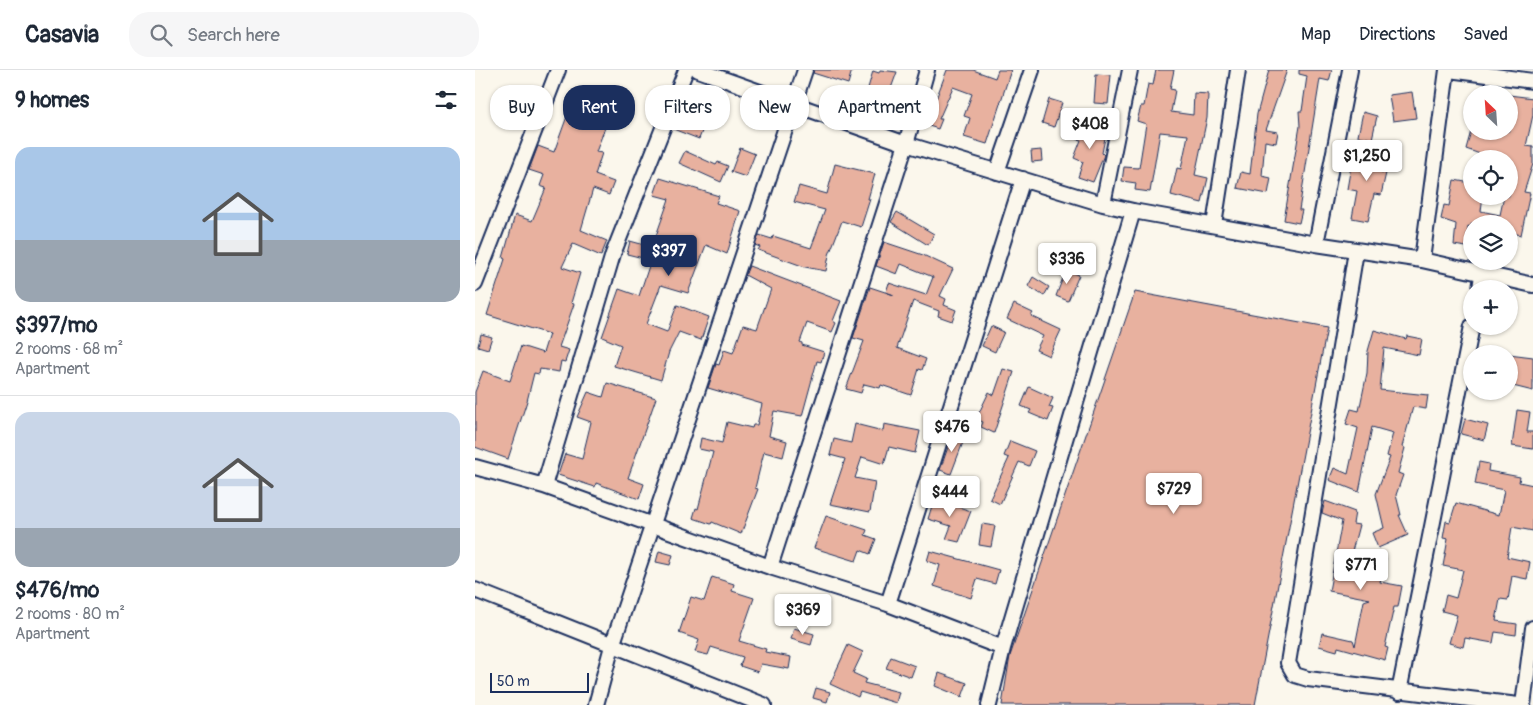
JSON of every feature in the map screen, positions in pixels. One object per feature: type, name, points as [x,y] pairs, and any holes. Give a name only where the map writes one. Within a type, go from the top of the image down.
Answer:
[{"type":"street","points":[[475,284],[558,70]]},
{"type":"street","points":[[544,486],[613,254],[686,70]]},
{"type":"street","points":[[698,70],[741,85]]},
{"type":"street","points":[[801,85],[805,70]]},
{"type":"street","points":[[770,566],[907,144],[927,70]]},
{"type":"street","points":[[997,172],[1032,70]]},
{"type":"street","points":[[1103,204],[1130,70]]},
{"type":"street","points":[[1214,225],[1238,70]]},
{"type":"street","points":[[1316,244],[1350,70]]},
{"type":"street","points":[[1422,260],[1448,70],[1533,81]]},
{"type":"street","points":[[809,109],[907,144],[1103,204],[1316,244],[1422,260],[1476,280]]},
{"type":"street","points":[[596,705],[612,646],[652,525],[786,130]]},
{"type":"street","points":[[888,604],[1023,179]]},
{"type":"street","points":[[989,705],[1003,648],[1133,211]]},
{"type":"street","points":[[1356,251],[1288,663],[1295,675],[1308,679],[1399,692],[1517,705]]},
{"type":"street","points":[[1518,284],[1533,285],[1533,281]]},
{"type":"street","points":[[1399,692],[1470,335]]},
{"type":"street","points":[[475,467],[544,486],[770,566],[888,604],[1003,648]]},
{"type":"street","points":[[475,590],[612,646],[765,705]]},
{"type":"street","points":[[1523,705],[1533,628]]},
{"type":"building","points":[[814,70],[852,70],[848,84],[813,73]]},
{"type":"building","points":[[880,70],[897,72],[892,85],[869,85],[873,71],[879,73]]},
{"type":"building","points":[[947,70],[973,70],[995,78],[998,70],[1011,70],[987,144],[964,137],[970,118],[964,116],[972,94],[953,87],[939,119],[939,91]]},
{"type":"building","points":[[1156,70],[1174,70],[1170,89],[1175,90],[1171,112],[1193,115],[1194,93],[1208,94],[1207,118],[1195,175],[1208,178],[1202,203],[1171,195],[1177,168],[1181,169],[1188,135],[1160,132],[1150,192],[1135,190],[1136,183],[1122,181],[1124,167],[1139,168],[1146,124],[1137,121],[1141,106],[1144,106],[1148,84],[1153,85]]},
{"type":"building","points":[[1269,70],[1287,70],[1266,130],[1278,132],[1276,143],[1265,141],[1262,176],[1271,178],[1268,194],[1237,188],[1241,172],[1250,174],[1257,114]]},
{"type":"building","points":[[1299,70],[1332,70],[1329,81],[1320,79],[1299,210],[1302,210],[1299,223],[1284,220],[1300,126],[1299,111],[1302,111],[1307,76],[1299,74]]},
{"type":"building","points":[[1096,74],[1111,75],[1108,104],[1094,103]]},
{"type":"building","points":[[1412,92],[1416,118],[1393,121],[1389,95]]},
{"type":"building","points":[[1518,96],[1533,98],[1533,115],[1526,146],[1533,147],[1533,164],[1524,192],[1530,193],[1521,235],[1518,234],[1518,215],[1500,215],[1502,205],[1518,205],[1518,150],[1466,149],[1468,140],[1518,140]]},
{"type":"building","points":[[1049,99],[1062,103],[1054,127],[1042,123]]},
{"type":"building","points":[[1363,112],[1377,116],[1372,139],[1358,136]]},
{"type":"building","points":[[1081,123],[1107,128],[1102,153],[1104,155],[1093,182],[1078,177],[1083,162],[1074,158],[1081,140],[1077,139]]},
{"type":"building","points":[[563,127],[563,130],[604,130],[596,152],[602,153],[595,175],[614,182],[609,195],[593,189],[581,230],[607,241],[601,256],[573,244],[562,267],[580,273],[571,303],[574,304],[559,347],[569,350],[565,362],[561,361],[559,372],[540,369],[539,374],[534,373],[508,459],[475,447],[475,392],[483,371],[510,381],[521,346],[543,353],[549,334],[487,315],[505,259],[503,258],[515,215],[532,221],[546,188],[540,186],[544,175],[529,170],[538,146],[554,152]]},
{"type":"building","points":[[676,130],[702,130],[699,139]]},
{"type":"building","points":[[1369,144],[1385,147],[1381,172],[1386,173],[1381,195],[1374,194],[1368,221],[1352,218],[1357,191],[1347,189],[1351,166],[1365,169]]},
{"type":"building","points":[[740,148],[755,154],[746,177],[731,172]]},
{"type":"building","points":[[1041,150],[1042,161],[1032,162],[1031,151]]},
{"type":"building","points":[[685,151],[716,165],[718,162],[728,166],[721,182],[679,163]]},
{"type":"building","points":[[835,164],[875,174],[868,199],[870,199],[861,227],[842,221],[829,255],[826,271],[805,267],[758,250],[760,247],[755,245],[759,235],[772,239],[773,236],[811,248],[825,210],[794,202],[799,186],[827,194]]},
{"type":"building","points":[[660,178],[719,196],[716,203],[740,211],[727,254],[706,245],[688,293],[661,285],[646,324],[667,332],[677,305],[709,317],[701,340],[679,332],[669,352],[661,380],[614,366],[621,345],[602,337],[619,289],[639,296],[651,260],[627,254],[630,241],[652,247],[669,199],[654,195]]},
{"type":"building","points":[[1454,180],[1463,182],[1463,205],[1482,205],[1481,211],[1500,215],[1463,215],[1463,246],[1454,245],[1456,224],[1441,219],[1444,205],[1449,206]]},
{"type":"building","points":[[897,212],[934,234],[928,245],[891,222]]},
{"type":"building","points":[[884,242],[923,255],[953,269],[940,296],[946,299],[944,305],[956,310],[952,321],[938,316],[939,311],[913,301],[897,348],[926,359],[922,370],[919,369],[911,395],[881,385],[880,388],[864,384],[861,393],[846,389],[864,341],[853,338],[870,287],[894,295],[886,292],[889,283],[926,295],[933,277],[901,264],[897,274],[876,266]]},
{"type":"building","points":[[749,266],[841,301],[833,321],[836,323],[832,332],[807,323],[800,342],[802,345],[824,352],[821,362],[817,361],[802,416],[774,411],[769,436],[787,441],[783,457],[764,452],[755,488],[758,489],[741,534],[712,522],[711,524],[693,518],[696,508],[698,509],[713,452],[699,449],[701,438],[722,443],[727,422],[752,428],[753,425],[757,425],[762,404],[708,388],[716,364],[719,365],[724,350],[733,353],[743,325],[757,329],[771,289],[745,275]]},
{"type":"building","points":[[1066,270],[1079,275],[1068,301],[1056,296]]},
{"type":"building","points":[[1033,277],[1049,287],[1044,296],[1028,286]]},
{"type":"building","points":[[1135,292],[1327,328],[1255,705],[1002,705],[1010,656]]},
{"type":"building","points":[[1014,304],[1033,313],[1031,316],[1061,330],[1049,356],[1036,350],[1043,336],[1007,319]]},
{"type":"building","points":[[991,326],[1004,332],[995,352],[982,346]]},
{"type":"building","points":[[1374,330],[1406,339],[1407,336],[1422,339],[1419,355],[1384,348],[1380,390],[1428,395],[1426,409],[1413,407],[1402,447],[1405,448],[1398,473],[1403,475],[1396,495],[1401,515],[1399,515],[1408,535],[1378,548],[1372,533],[1384,528],[1376,494],[1390,457],[1387,456],[1393,433],[1372,427],[1359,492],[1329,480],[1334,468],[1348,474],[1358,428],[1346,424],[1351,409],[1359,411],[1367,373],[1368,351]]},
{"type":"building","points":[[481,334],[492,337],[488,349],[478,346]]},
{"type":"building","points":[[1518,355],[1533,357],[1533,391],[1518,387]]},
{"type":"building","points":[[1003,369],[1014,372],[994,433],[981,427],[983,422],[976,419],[989,392],[994,395]]},
{"type":"building","points":[[607,383],[656,398],[628,478],[644,484],[639,499],[596,483],[595,487],[558,475],[565,454],[582,459],[591,422],[577,417],[588,392],[603,397]]},
{"type":"building","points":[[1029,387],[1053,398],[1049,407],[1053,408],[1048,421],[1029,413],[1031,410],[1021,406]]},
{"type":"building","points":[[1517,410],[1530,412],[1527,432],[1533,432],[1533,449],[1512,446]]},
{"type":"building","points":[[1465,419],[1488,425],[1484,440],[1461,434]]},
{"type":"building","points":[[855,424],[883,431],[884,424],[920,431],[915,453],[889,447],[884,464],[862,457],[855,478],[875,482],[870,512],[830,504],[845,459],[830,455],[834,439],[851,443]]},
{"type":"building","points":[[953,433],[965,437],[951,474],[940,470]]},
{"type":"building","points":[[1010,441],[1035,451],[1029,466],[1019,462],[1000,504],[990,499],[1009,458],[1004,456]]},
{"type":"building","points":[[1479,462],[1489,464],[1488,471],[1520,477],[1519,482],[1533,485],[1533,531],[1512,527],[1507,557],[1530,562],[1527,579],[1512,576],[1508,600],[1500,599],[1496,621],[1517,624],[1516,635],[1495,632],[1493,643],[1465,638],[1463,647],[1449,643],[1457,615],[1442,611],[1446,595],[1456,598],[1463,570],[1443,566],[1448,539],[1443,538],[1446,521],[1450,522],[1456,503],[1499,515],[1504,490],[1475,484]]},
{"type":"building","points":[[934,499],[971,511],[959,542],[946,539],[951,526],[928,519]]},
{"type":"building","points":[[1325,501],[1355,512],[1353,524],[1359,525],[1351,555],[1371,559],[1372,555],[1386,559],[1380,582],[1402,586],[1398,607],[1394,607],[1385,647],[1388,648],[1385,660],[1338,647],[1337,651],[1319,646],[1322,633],[1353,640],[1355,646],[1364,601],[1370,599],[1329,591],[1342,521],[1322,513]]},
{"type":"building","points":[[826,516],[867,530],[865,535],[876,539],[870,554],[860,550],[856,561],[814,548]]},
{"type":"building","points":[[982,524],[995,526],[991,547],[979,545]]},
{"type":"building","points":[[659,551],[673,555],[670,565],[656,562]]},
{"type":"building","points":[[930,551],[999,570],[995,584],[977,579],[971,598],[934,586],[940,565],[927,561]]},
{"type":"building","points":[[712,577],[734,584],[732,591],[754,598],[739,641],[766,649],[765,652],[791,657],[789,669],[761,664],[758,672],[740,666],[743,657],[711,647],[708,655],[695,652],[699,640],[679,633],[691,597],[704,601]]},
{"type":"building","points":[[794,628],[814,634],[811,645],[791,639]]},
{"type":"building","points":[[848,645],[863,652],[853,673],[866,679],[864,683],[899,692],[896,703],[860,692],[858,697],[830,684]]},
{"type":"building","points":[[891,657],[915,666],[911,677],[886,668]]},
{"type":"building","points":[[939,673],[967,683],[962,697],[935,686]]},
{"type":"building","points":[[816,688],[830,692],[827,702],[813,698]]}]
